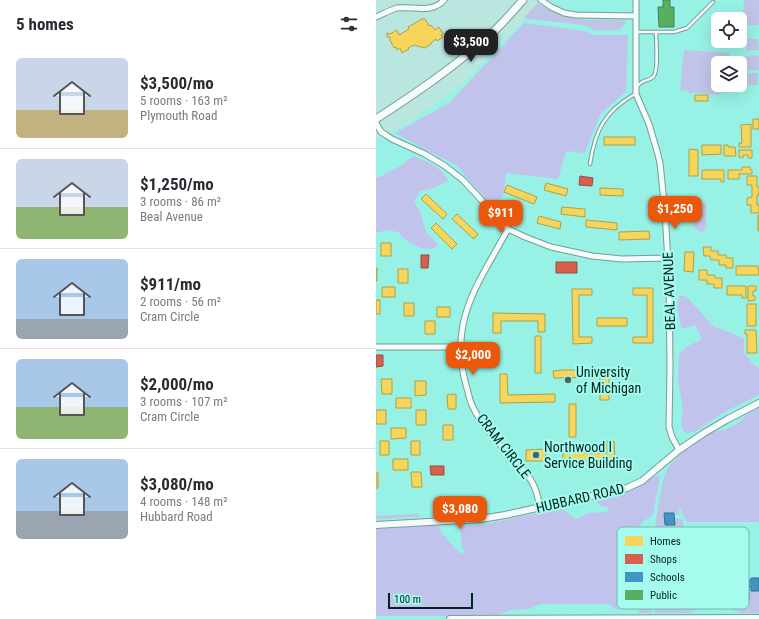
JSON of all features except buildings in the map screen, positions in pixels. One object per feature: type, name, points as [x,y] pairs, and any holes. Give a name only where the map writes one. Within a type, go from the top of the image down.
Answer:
[{"type":"main road","points":[[376,119],[429,84],[461,59],[492,33],[523,0]]},
{"type":"street","points":[[376,17],[396,8],[433,7],[439,5],[444,0]]},
{"type":"street","points":[[541,0],[564,13],[576,15],[636,16]]},
{"type":"street","name":"BEAL AVENUE","points":[[636,0],[636,91],[654,138],[660,163],[665,206],[669,279],[669,427],[672,437],[680,450]]},
{"type":"street","points":[[376,123],[382,132],[392,139],[425,154],[454,173],[468,185],[508,229],[525,237],[552,247],[592,256],[622,259],[668,258]]},
{"type":"street","name":"CRAM CIRCLE","points":[[508,229],[471,299],[461,336],[462,367],[472,405],[487,429],[527,474],[536,492],[540,507]]},
{"type":"street","points":[[376,347],[461,347]]},
{"type":"street","name":"HUBBARD ROAD","points":[[376,525],[481,519],[627,488],[642,481],[680,450],[704,433],[759,403]]},
{"type":"street","points":[[450,619],[759,618]]},
{"type":"lane","points":[[636,32],[674,32],[687,28],[713,2]]},
{"type":"lane","points":[[590,164],[592,148],[600,128],[606,118],[613,109],[636,91],[640,83],[654,77],[656,72],[656,32]]},
{"type":"shaded area","name":"University of Michigan","points":[[543,0],[759,0],[759,619],[376,619],[376,140],[407,124],[462,85]]},
{"type":"shaded area","points":[[744,0],[759,0],[759,25],[747,25],[747,12],[743,12]]},
{"type":"shaded area","points":[[538,3],[548,10],[568,17],[588,20],[622,20],[626,22],[619,30],[595,31],[582,25],[525,18],[524,17]]},
{"type":"shaded area","points":[[524,23],[585,31],[593,35],[628,35],[626,91],[600,115],[585,153],[566,151],[558,179],[506,173],[503,196],[491,205],[457,166],[395,133],[449,103]]},
{"type":"shaded area","points":[[747,39],[758,39],[759,50],[746,51]]},
{"type":"shaded area","points":[[684,50],[730,53],[729,56],[711,56],[711,92],[723,92],[718,95],[688,93],[688,91],[680,90]]},
{"type":"shaded area","points":[[759,55],[759,70],[747,70],[747,56],[745,56]]},
{"type":"shaded area","points":[[747,73],[758,73],[758,85],[747,85]]},
{"type":"shaded area","points":[[413,156],[428,162],[442,171],[448,180],[435,187],[420,191],[414,202],[420,212],[426,232],[438,245],[433,249],[420,248],[407,241],[398,232],[387,230],[376,233],[376,176],[378,178],[402,165]]},
{"type":"shaded area","points":[[696,203],[706,203],[707,225],[702,232],[694,227],[694,222],[696,222]]},
{"type":"shaded area","points":[[680,295],[687,297],[714,327],[744,339],[744,353],[752,363],[759,368],[759,395],[723,413],[696,431],[689,433],[684,432],[681,424],[683,409],[678,381],[679,354],[688,346],[702,339],[695,325],[682,329],[678,307]]},
{"type":"shaded area","points":[[759,408],[759,522],[687,522],[681,509],[679,509],[679,501],[672,498],[670,488],[679,456],[689,446],[713,432],[727,429],[740,422],[746,415]]},
{"type":"shaded area","points":[[679,456],[679,515],[676,515],[675,513],[664,513],[664,525],[675,525],[675,518],[680,518],[684,521],[683,527],[655,527],[663,480],[670,465]]},
{"type":"shaded area","points":[[653,476],[660,477],[653,515],[645,520],[639,527],[617,527],[617,609],[625,609],[617,610],[609,604],[541,604],[529,609],[511,610],[496,616],[376,616],[376,529],[438,525],[445,536],[461,554],[464,552],[460,526],[486,524],[561,508],[576,519],[588,513],[607,512],[609,507],[600,506],[598,500],[606,496],[614,498],[618,494],[642,485]]},
{"type":"shaded area","points":[[419,514],[419,517],[376,519],[376,516]]},
{"type":"shaded area","points":[[749,591],[759,591],[759,613],[740,613],[731,609],[749,609]]},
{"type":"shaded area","points":[[640,609],[651,609],[652,611],[652,613],[638,613]]},
{"type":"shaded area","points":[[653,609],[698,609],[690,613],[655,613]]},
{"type":"place","name":"University of Michigan","points":[[568,380]]},
{"type":"place","name":"Northwood I Service Building","points":[[536,455]]}]
